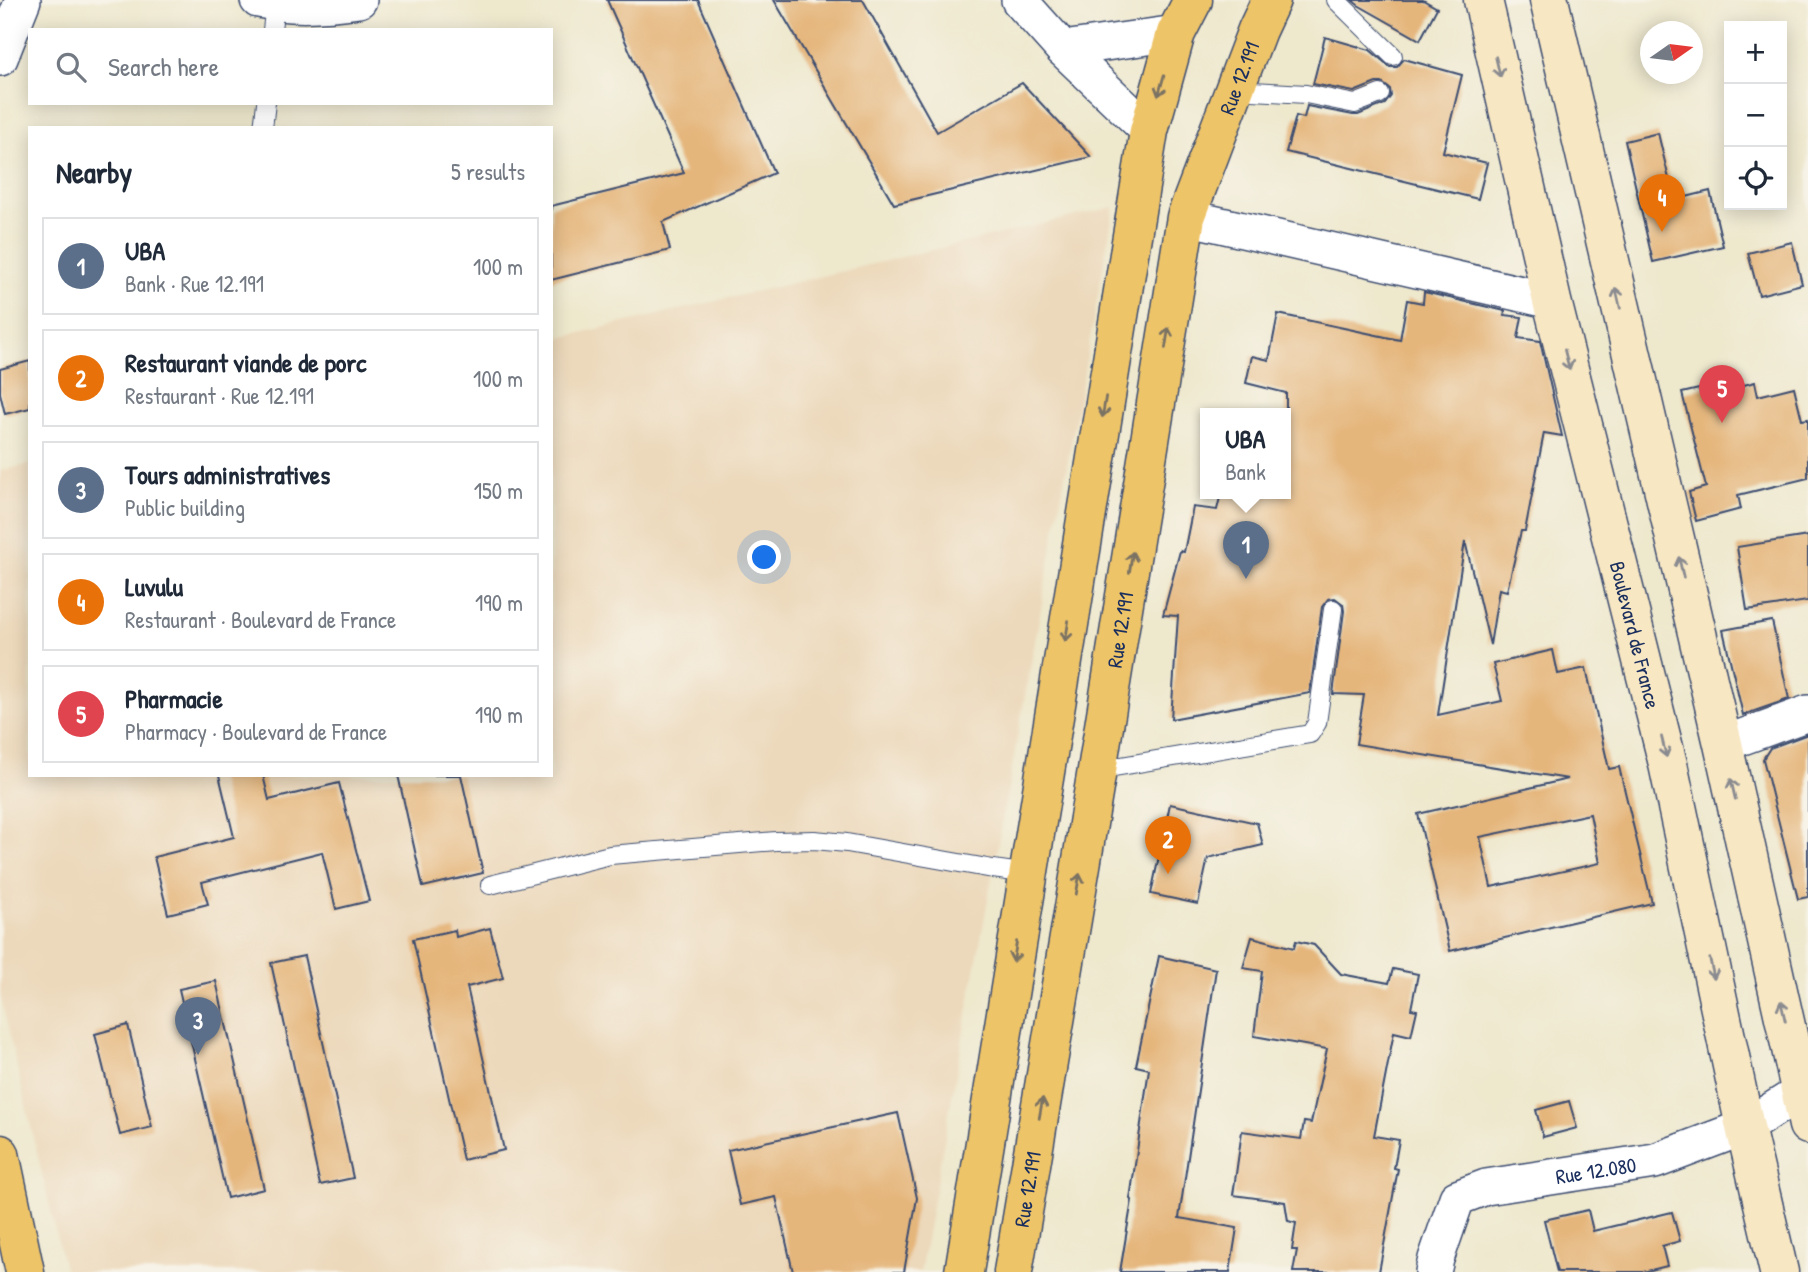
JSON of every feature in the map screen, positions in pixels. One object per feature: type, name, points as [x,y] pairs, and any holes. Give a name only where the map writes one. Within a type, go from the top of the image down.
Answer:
[{"type":"main road","points":[[964,1272],[1149,131],[1176,33],[1193,0]]},
{"type":"main road","name":"Rue 12.191","points":[[1013,1272],[1186,217],[1271,0]]},
{"type":"main road","points":[[0,1154],[25,1272]]},
{"type":"street","points":[[0,58],[23,0]]},
{"type":"street","points":[[268,11],[359,0]]},
{"type":"street","points":[[1019,0],[1063,49],[1149,131]]},
{"type":"street","name":"Boulevard de France","points":[[1483,0],[1552,301],[1668,764],[1779,1272]]},
{"type":"street","points":[[1549,0],[1723,744],[1804,1109]]},
{"type":"street","points":[[1063,49],[1176,33]]},
{"type":"street","points":[[1186,217],[1552,301]]},
{"type":"street","points":[[1723,744],[1808,713]]},
{"type":"street","name":"Rue 12.080","points":[[1433,1272],[1457,1199],[1486,1187],[1655,1161],[1745,1126],[1804,1109]]},
{"type":"lane","points":[[1336,0],[1393,56]]},
{"type":"lane","points":[[1234,90],[1306,94],[1355,103],[1380,94]]},
{"type":"lane","points":[[263,126],[265,105]]},
{"type":"lane","points":[[1097,770],[1310,734],[1317,723],[1319,713],[1332,610]]},
{"type":"lane","points":[[490,885],[610,855],[814,840],[847,843],[1028,874]]},
{"type":"shaded area","points":[[1114,207],[920,1272],[65,1272],[0,995],[0,471],[28,464],[28,777],[553,777],[553,340]]},
{"type":"building","points":[[607,0],[698,0],[774,173],[663,222],[670,250],[553,279],[553,206],[684,173]]},
{"type":"building","points":[[774,0],[863,0],[937,132],[1022,83],[1091,157],[894,204]]},
{"type":"building","points":[[1352,0],[1423,0],[1437,8],[1420,40]]},
{"type":"building","points":[[1325,37],[1370,50],[1390,67],[1397,67],[1404,59],[1462,75],[1443,152],[1487,163],[1478,199],[1286,152],[1296,116],[1304,118],[1307,106],[1358,115],[1385,104],[1391,96],[1390,89],[1382,83],[1354,92],[1313,84]]},
{"type":"building","points":[[1658,133],[1674,200],[1710,191],[1723,246],[1653,262],[1625,141]]},
{"type":"building","points":[[1792,242],[1802,284],[1759,295],[1748,253]]},
{"type":"building","points":[[1424,292],[1505,311],[1504,315],[1522,317],[1518,338],[1540,341],[1562,436],[1544,433],[1525,531],[1521,531],[1507,591],[1499,589],[1490,645],[1465,541],[1438,715],[1502,701],[1493,664],[1553,650],[1558,674],[1586,668],[1609,769],[1619,767],[1652,903],[1450,951],[1418,814],[1568,779],[1356,744],[1364,695],[1333,694],[1344,611],[1343,604],[1335,598],[1328,599],[1322,607],[1310,693],[1171,719],[1178,616],[1163,615],[1180,551],[1184,552],[1193,507],[1217,510],[1220,499],[1291,499],[1291,408],[1286,408],[1286,393],[1246,383],[1252,356],[1269,360],[1278,314],[1400,340],[1407,300],[1423,303]],"holes":[[[1590,814],[1600,863],[1491,887],[1480,837]]]},
{"type":"building","points":[[28,362],[28,408],[5,414],[0,393],[0,369]]},
{"type":"building","points":[[1755,382],[1758,396],[1794,387],[1802,420],[1808,419],[1808,478],[1738,495],[1741,509],[1696,521],[1689,492],[1706,487],[1682,393],[1716,385],[1718,392]]},
{"type":"building","points":[[1808,536],[1808,601],[1747,610],[1737,547]]},
{"type":"building","points":[[1772,621],[1789,699],[1743,715],[1723,630]]},
{"type":"building","points":[[1808,734],[1808,897],[1798,899],[1763,759],[1770,748]]},
{"type":"building","points":[[219,777],[263,777],[269,800],[339,783],[369,901],[336,909],[322,852],[202,882],[208,904],[168,914],[154,857],[234,837]]},
{"type":"building","points":[[398,777],[461,777],[483,873],[423,887]]},
{"type":"building","points":[[1170,804],[1257,823],[1263,845],[1208,858],[1198,904],[1151,894]]},
{"type":"building","points":[[490,928],[503,978],[467,987],[504,1150],[463,1160],[413,939],[455,930],[456,937]]},
{"type":"building","points":[[1252,937],[1294,948],[1296,941],[1314,945],[1341,974],[1389,983],[1393,969],[1418,974],[1411,1009],[1417,1010],[1411,1036],[1394,1032],[1374,1136],[1399,1140],[1394,1168],[1398,1169],[1379,1272],[1293,1272],[1297,1250],[1292,1250],[1296,1223],[1288,1221],[1285,1202],[1233,1195],[1242,1131],[1301,1139],[1304,1122],[1311,1123],[1327,1049],[1254,1036],[1262,971],[1243,968]]},
{"type":"building","points":[[304,956],[353,1178],[320,1185],[271,963]]},
{"type":"building","points":[[1159,956],[1216,969],[1179,1218],[1237,1228],[1230,1272],[1120,1272],[1149,1069],[1136,1066]]},
{"type":"building","points":[[216,981],[264,1189],[227,1198],[179,989]]},
{"type":"building","points":[[128,1025],[152,1127],[120,1135],[95,1034]]},
{"type":"building","points":[[1569,1101],[1577,1128],[1543,1137],[1536,1110]]},
{"type":"building","points":[[898,1113],[917,1198],[904,1272],[793,1272],[776,1197],[740,1205],[728,1150]]},
{"type":"building","points":[[1588,1210],[1593,1231],[1672,1212],[1680,1241],[1662,1246],[1667,1266],[1643,1272],[1557,1272],[1544,1220]]},
{"type":"place","name":"Luvulu","points":[[1662,232]]},
{"type":"place","name":"Pharmacie","points":[[1722,423]]},
{"type":"place","name":"UBA","points":[[1246,579]]},
{"type":"place","name":"Restaurant viande de porc","points":[[1168,874]]},
{"type":"place","name":"Tours administratives","points":[[198,1055]]}]
